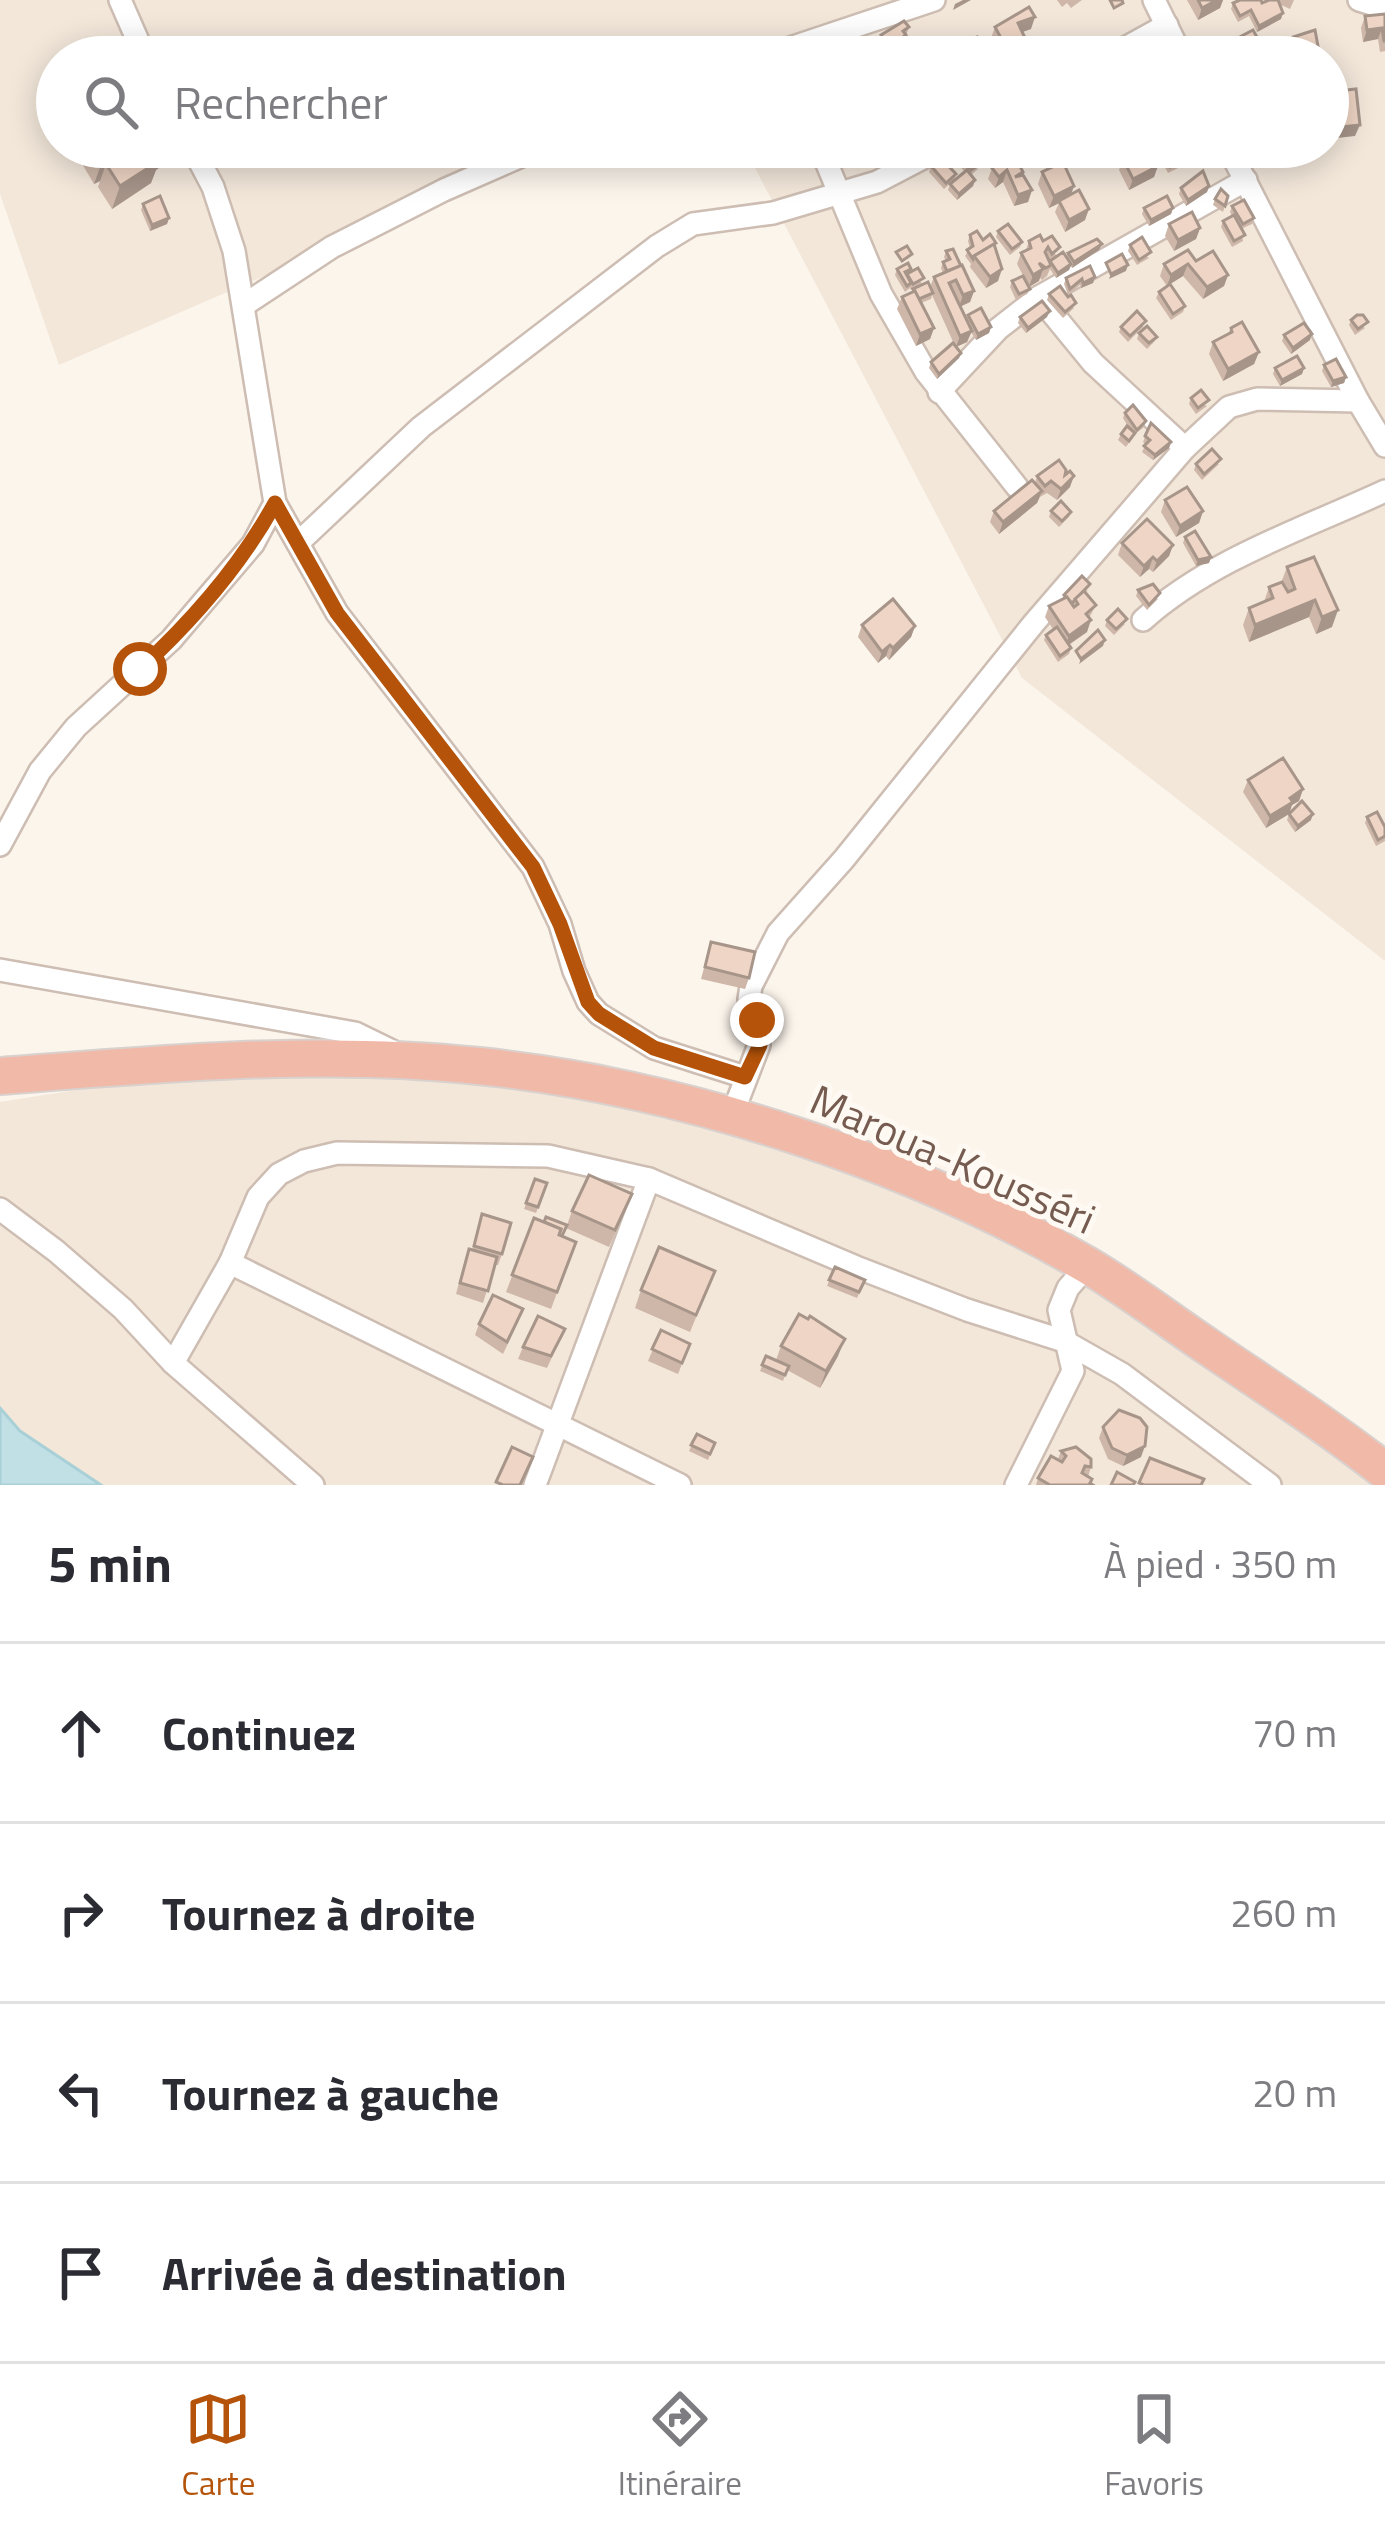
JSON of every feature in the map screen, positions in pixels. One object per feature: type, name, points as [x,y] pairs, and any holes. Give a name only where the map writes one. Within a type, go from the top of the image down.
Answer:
[{"type":"highway","name":"Maroua-Kousséri","points":[[0,1076],[286,1058],[477,1065],[606,1085],[732,1115],[927,1188],[1088,1265],[1385,1471]]},
{"type":"street","points":[[120,0],[136,36]]},
{"type":"street","points":[[813,36],[871,9],[934,0]]},
{"type":"street","points":[[1154,0],[1172,36]]},
{"type":"street","points":[[1359,0],[1385,8]]},
{"type":"street","points":[[1147,36],[1167,25]]},
{"type":"street","points":[[203,168],[234,251],[275,503],[337,613],[533,867],[588,1002],[654,1048],[745,1077]]},
{"type":"street","points":[[244,305],[332,247],[498,168]]},
{"type":"street","points":[[830,168],[881,294],[938,392],[1017,487]]},
{"type":"street","points":[[298,543],[421,427],[657,246],[693,224],[773,213],[877,182],[904,168]]},
{"type":"street","points":[[1239,168],[1385,446]]},
{"type":"street","points":[[938,392],[998,329],[1039,296],[1246,180]]},
{"type":"street","points":[[1039,296],[1093,363],[1185,448]]},
{"type":"street","points":[[732,1115],[760,1045],[749,999],[752,986],[778,933],[844,859],[1034,622],[1185,448],[1229,406],[1257,398],[1358,401]]},
{"type":"street","points":[[1144,620],[1203,575],[1385,491]]},
{"type":"street","points":[[0,845],[40,771],[76,727],[171,640],[253,544],[275,503]]},
{"type":"street","points":[[0,970],[355,1034],[392,1049],[408,1063]]},
{"type":"street","points":[[172,1363],[230,1263],[258,1197],[279,1174],[304,1161],[337,1153],[548,1156],[649,1179],[856,1268],[1064,1341],[1121,1374],[1270,1485]]},
{"type":"street","points":[[536,1485],[649,1179]]},
{"type":"street","points":[[0,1208],[123,1309],[172,1363],[313,1485]]},
{"type":"street","points":[[230,1263],[680,1485]]},
{"type":"street","points":[[1016,1485],[1073,1371],[1059,1310],[1068,1288],[1088,1265]]},
{"type":"shaded area","points":[[0,0],[1385,0],[1385,961],[1022,678],[755,168],[1349,168],[1349,36],[36,36],[36,168],[514,168],[59,365],[0,194]]},
{"type":"shaded area","points":[[392,1040],[600,1063],[727,1095],[915,1158],[1121,1266],[1385,1445],[1385,1485],[101,1485],[20,1431],[0,1408],[0,1102]]},
{"type":"water","points":[[0,1408],[20,1431],[101,1485],[0,1485]]},
{"type":"building","points":[[1278,0],[1283,13],[1259,26],[1251,10],[1240,16],[1233,3]]},
{"type":"building","points":[[1029,7],[1035,17],[1018,23],[1024,36],[1000,36],[995,27]]},
{"type":"building","points":[[1385,14],[1384,41],[1382,28],[1367,30],[1365,16]]},
{"type":"building","points":[[904,21],[909,27],[904,36],[881,35]]},
{"type":"building","points":[[1356,89],[1360,125],[1349,126],[1349,90]]},
{"type":"building","points":[[109,168],[148,168],[120,186]]},
{"type":"building","points":[[933,168],[950,168],[956,174],[946,183]]},
{"type":"building","points":[[992,168],[1021,168],[1023,172],[1015,177],[1023,175],[1032,190],[1018,195],[1007,170],[999,177]]},
{"type":"building","points":[[1066,168],[1074,186],[1054,196],[1042,172]]},
{"type":"building","points":[[1128,168],[1154,168],[1133,179]]},
{"type":"building","points":[[967,170],[975,180],[959,194],[950,184]]},
{"type":"building","points":[[1203,171],[1209,186],[1188,200],[1181,188]]},
{"type":"building","points":[[1221,189],[1228,196],[1225,206],[1215,199]]},
{"type":"building","points":[[1079,190],[1089,209],[1069,220],[1059,201]]},
{"type":"building","points":[[160,196],[169,218],[152,225],[143,204]]},
{"type":"building","points":[[1167,196],[1173,208],[1151,220],[1144,208]]},
{"type":"building","points":[[1244,200],[1254,218],[1243,224],[1232,206]]},
{"type":"building","points":[[1192,212],[1200,228],[1178,240],[1169,224]]},
{"type":"building","points":[[1234,215],[1245,235],[1234,241],[1223,221]]},
{"type":"building","points":[[1008,224],[1022,242],[1012,249],[998,231]]},
{"type":"building","points":[[977,231],[983,240],[990,234],[996,243],[973,259],[967,250],[973,246],[970,235]]},
{"type":"building","points":[[1040,235],[1043,241],[1052,236],[1060,247],[1052,254],[1048,247],[1045,252],[1051,265],[1046,268],[1039,263],[1043,269],[1033,275],[1021,253]]},
{"type":"building","points":[[1142,237],[1151,252],[1139,260],[1130,245]]},
{"type":"building","points":[[1097,239],[1102,244],[1074,262],[1068,253]]},
{"type":"building","points":[[994,244],[1002,269],[990,277],[974,256]]},
{"type":"building","points":[[907,246],[912,254],[902,261],[896,252]]},
{"type":"building","points":[[953,249],[961,266],[947,271],[946,251]]},
{"type":"building","points":[[1188,250],[1196,261],[1213,251],[1228,275],[1207,287],[1188,264],[1171,275],[1164,264]]},
{"type":"building","points":[[1063,252],[1071,264],[1058,273],[1050,261]]},
{"type":"building","points":[[1122,254],[1128,265],[1111,274],[1106,263]]},
{"type":"building","points":[[908,263],[911,269],[905,272],[911,283],[907,286],[897,269]]},
{"type":"building","points":[[962,265],[974,291],[963,295],[956,280],[949,283],[972,331],[960,336],[934,277]]},
{"type":"building","points":[[1090,266],[1095,277],[1083,283],[1082,279],[1070,289],[1066,278]]},
{"type":"building","points":[[918,268],[924,278],[913,284],[907,274]]},
{"type":"building","points":[[1023,276],[1030,289],[1019,294],[1012,281]]},
{"type":"building","points":[[928,282],[933,293],[919,299],[913,289]]},
{"type":"building","points":[[1170,284],[1185,306],[1173,314],[1159,292]]},
{"type":"building","points":[[1060,286],[1076,303],[1065,312],[1049,294]]},
{"type":"building","points":[[915,291],[934,328],[920,334],[902,297]]},
{"type":"building","points":[[1042,301],[1050,311],[1028,328],[1020,317]]},
{"type":"building","points":[[981,308],[991,327],[978,334],[968,315]]},
{"type":"building","points":[[1137,311],[1146,321],[1130,336],[1121,327]]},
{"type":"building","points":[[1357,315],[1368,322],[1358,329],[1351,320]]},
{"type":"building","points":[[1242,322],[1259,352],[1228,369],[1213,342]]},
{"type":"building","points":[[1304,323],[1312,334],[1293,348],[1284,335]]},
{"type":"building","points":[[1147,326],[1157,337],[1149,343],[1139,333]]},
{"type":"building","points":[[953,343],[961,353],[939,374],[931,362]]},
{"type":"building","points":[[1297,356],[1304,368],[1282,380],[1275,368]]},
{"type":"building","points":[[1336,359],[1346,377],[1333,381],[1324,365]]},
{"type":"building","points":[[1201,390],[1209,400],[1198,408],[1191,398]]},
{"type":"building","points":[[1133,405],[1146,421],[1137,430],[1125,413]]},
{"type":"building","points":[[1151,423],[1171,442],[1155,455],[1144,446],[1150,440],[1145,436]]},
{"type":"building","points":[[1127,426],[1135,433],[1129,441],[1121,434]]},
{"type":"building","points":[[1212,449],[1221,459],[1204,474],[1196,464]]},
{"type":"building","points":[[1059,460],[1065,475],[1070,471],[1074,476],[1061,489],[1051,481],[1045,486],[1037,476]]},
{"type":"building","points":[[1032,480],[1042,491],[1003,522],[994,511]]},
{"type":"building","points":[[1187,487],[1203,511],[1180,526],[1165,500]]},
{"type":"building","points":[[1061,501],[1071,512],[1062,521],[1051,511]]},
{"type":"building","points":[[1147,519],[1173,545],[1144,566],[1122,543]]},
{"type":"building","points":[[1195,531],[1211,557],[1198,560],[1185,537]]},
{"type":"building","points":[[1314,557],[1338,610],[1322,617],[1315,600],[1255,625],[1249,608],[1273,598],[1269,587],[1282,582],[1288,592],[1295,589],[1287,567]]},
{"type":"building","points":[[1082,576],[1090,584],[1072,603],[1064,595]]},
{"type":"building","points":[[1153,584],[1160,593],[1149,605],[1138,590]]},
{"type":"building","points":[[1084,591],[1096,605],[1086,614],[1091,620],[1069,636],[1049,606],[1067,597],[1074,607]]},
{"type":"building","points":[[893,599],[915,626],[893,648],[890,645],[882,652],[862,625]]},
{"type":"building","points":[[1118,609],[1127,619],[1116,629],[1107,620]]},
{"type":"building","points":[[1057,627],[1071,648],[1060,656],[1046,635]]},
{"type":"building","points":[[1098,630],[1105,640],[1081,659],[1076,651]]},
{"type":"building","points":[[1283,758],[1303,789],[1290,798],[1293,802],[1270,816],[1248,780]]},
{"type":"building","points":[[1302,801],[1313,814],[1298,826],[1289,814]]},
{"type":"building","points":[[1377,812],[1385,827],[1385,836],[1378,840],[1367,817]]},
{"type":"building","points":[[711,942],[755,952],[749,978],[705,967]]},
{"type":"building","points":[[589,1175],[632,1194],[615,1230],[572,1211]]},
{"type":"building","points":[[535,1179],[547,1183],[538,1207],[526,1203]]},
{"type":"building","points":[[482,1214],[511,1223],[502,1254],[474,1246]]},
{"type":"building","points":[[546,1217],[567,1225],[562,1236],[561,1229],[544,1222]]},
{"type":"building","points":[[534,1218],[561,1229],[559,1235],[576,1242],[557,1292],[512,1275]]},
{"type":"building","points":[[659,1247],[715,1271],[696,1315],[641,1290]]},
{"type":"building","points":[[469,1249],[497,1257],[488,1291],[460,1283]]},
{"type":"building","points":[[835,1267],[865,1280],[859,1292],[829,1280]]},
{"type":"building","points":[[493,1295],[523,1309],[507,1342],[479,1324]]},
{"type":"building","points":[[799,1314],[845,1339],[826,1371],[781,1346]]},
{"type":"building","points":[[538,1316],[565,1329],[551,1356],[523,1347]]},
{"type":"building","points":[[661,1330],[690,1344],[682,1363],[652,1349]]},
{"type":"building","points":[[766,1356],[789,1366],[785,1375],[762,1365]]},
{"type":"building","points":[[1119,1410],[1140,1418],[1147,1427],[1145,1446],[1127,1455],[1112,1448],[1103,1427]]},
{"type":"building","points":[[697,1434],[715,1443],[710,1454],[691,1445]]},
{"type":"building","points":[[512,1447],[533,1457],[520,1485],[503,1485],[496,1482]]},
{"type":"building","points":[[1076,1447],[1091,1459],[1091,1467],[1085,1466],[1082,1473],[1093,1485],[1050,1485],[1038,1478],[1051,1456],[1062,1462],[1066,1456],[1061,1451]]},
{"type":"building","points":[[1150,1458],[1204,1479],[1201,1485],[1144,1485],[1139,1483]]},
{"type":"building","points":[[1117,1472],[1135,1482],[1133,1485],[1111,1485]]},
{"type":"route","points":[[140,669],[253,544],[275,503],[337,613],[533,867],[560,924],[574,971],[599,1014],[654,1048],[745,1077],[760,1045],[757,1020]]}]
